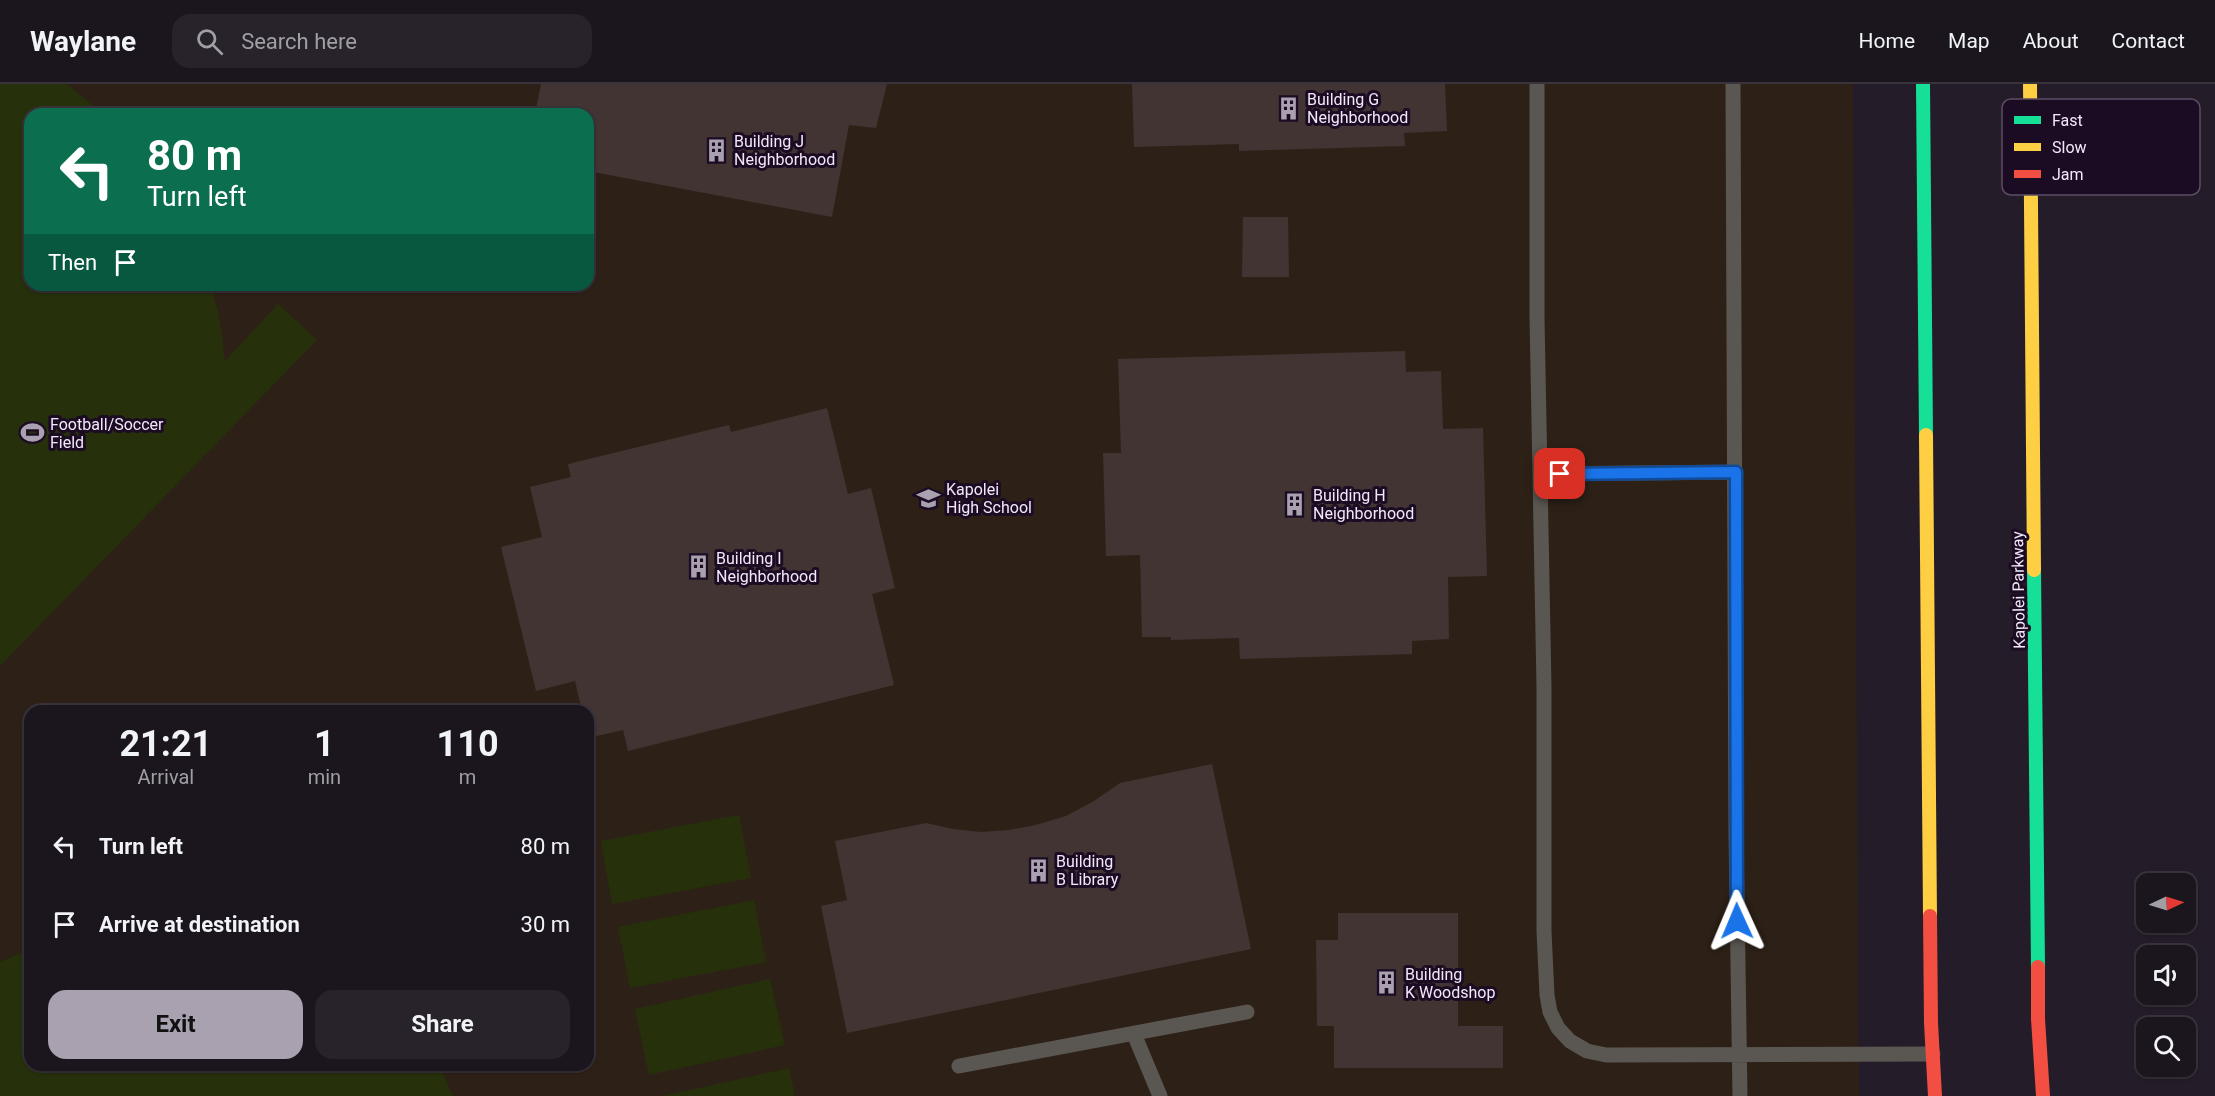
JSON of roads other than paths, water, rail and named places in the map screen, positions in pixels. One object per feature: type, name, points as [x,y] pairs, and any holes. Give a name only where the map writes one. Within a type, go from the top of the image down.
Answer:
[{"type":"main road","points":[[1923,84],[1932,1054],[1935,1096]]},
{"type":"main road","name":"Kapolei Parkway","points":[[2030,84],[2030,99]]},
{"type":"main road","name":"Kapolei Parkway","points":[[2031,195],[2038,1019],[2043,1096]]},
{"type":"lane","points":[[1537,84],[1537,317],[1544,698],[1544,931],[1550,1012],[1558,1028],[1570,1041],[1587,1051],[1606,1055],[1932,1054]]},
{"type":"lane","points":[[1732,84],[1736,472],[1736,833],[1740,1096]]},
{"type":"lane","points":[[1540,474],[1736,472]]},
{"type":"lane","points":[[959,1066],[1246,1012]]},
{"type":"lane","points":[[1134,1034],[1160,1096]]},
{"type":"place","name":"Building G Neighborhood","points":[[1289,108]]},
{"type":"place","name":"Building J Neighborhood","points":[[716,150]]},
{"type":"place","name":"Football/Soccer Field","points":[[32,433]]},
{"type":"place","name":"Kapolei High School","points":[[928,498]]},
{"type":"place","name":"Building H Neighborhood","points":[[1295,504]]},
{"type":"place","name":"Building I Neighborhood","points":[[698,567]]},
{"type":"place","name":"Building B Library","points":[[1038,870]]},
{"type":"place","name":"Building K Woodshop","points":[[1387,983]]}]
